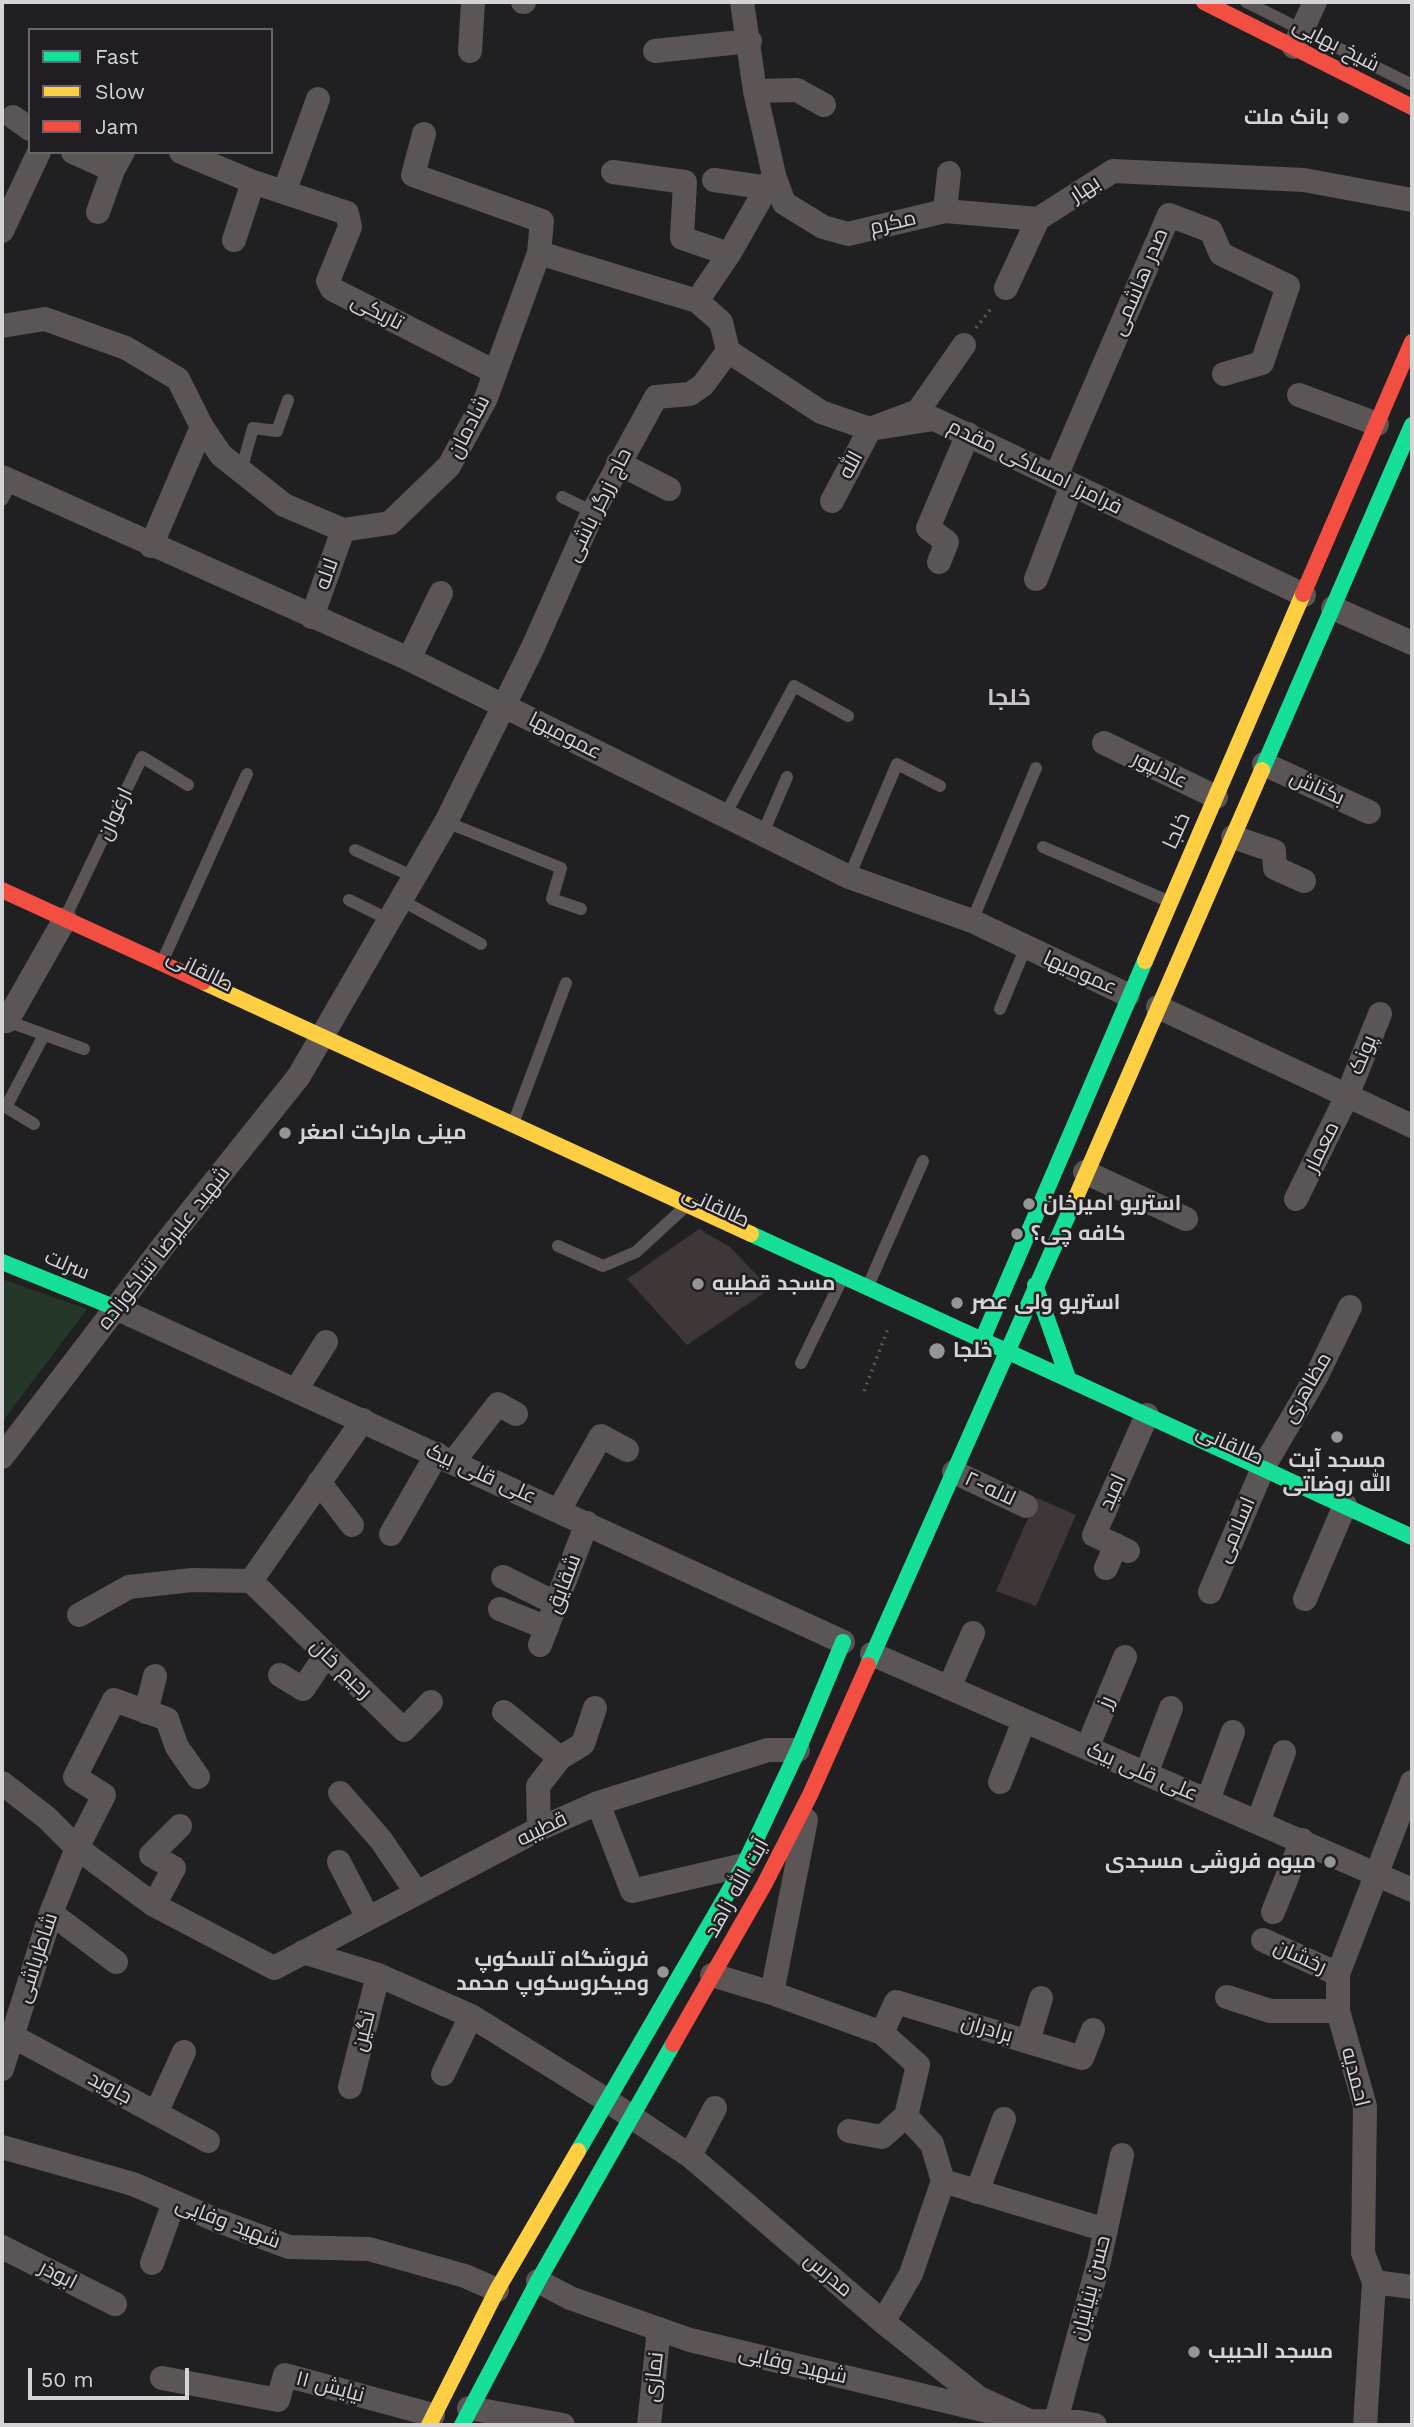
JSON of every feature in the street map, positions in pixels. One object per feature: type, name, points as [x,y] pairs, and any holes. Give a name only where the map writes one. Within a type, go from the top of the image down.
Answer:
[{"type":"main road","name":"شیخ بهایی","points":[[1219,5],[1298,39],[1412,107]]},
{"type":"main road","name":"خلجا","points":[[983,1338],[1128,995],[1266,684],[1412,342]]},
{"type":"main road","points":[[1006,1356],[1293,695],[1407,454],[1412,425]]},
{"type":"main road","points":[[1266,684],[1293,695]]},
{"type":"main road","name":"طالقانی","points":[[2,890],[63,923],[161,963],[319,1043],[512,1124],[683,1209],[841,1281],[867,1287],[983,1338],[1006,1356],[1068,1378],[1144,1421],[1342,1511],[1412,1537]]},
{"type":"main road","points":[[1022,1246],[1047,1257]]},
{"type":"main road","name":"سرلت","points":[[2,1262],[116,1308]]},
{"type":"main road","points":[[978,1300],[1008,1276]]},
{"type":"main road","points":[[1035,1285],[1068,1378]]},
{"type":"main road","points":[[929,1315],[946,1317],[957,1312]]},
{"type":"main road","name":"آیت الله زاهد","points":[[465,2417],[538,2281],[633,2119],[810,1795],[1006,1356]]},
{"type":"main road","name":"آیت الله زاهد","points":[[431,2420],[497,2290],[744,1865],[798,1750],[844,1642]]},
{"type":"street","points":[[470,51],[473,2]]},
{"type":"street","points":[[697,301],[729,254],[771,182],[742,2]]},
{"type":"street","points":[[1298,39],[1315,2]]},
{"type":"street","points":[[655,51],[750,41]]},
{"type":"street","points":[[755,91],[797,90],[824,105]]},
{"type":"street","points":[[186,154],[253,182],[285,190],[318,99]]},
{"type":"street","name":"شادمان","points":[[343,530],[390,523],[449,466],[486,398],[539,253],[542,221],[413,175],[424,134]]},
{"type":"street","points":[[2,231],[38,154]]},
{"type":"street","points":[[84,154],[118,161],[98,212]]},
{"type":"street","name":"بهار","points":[[1038,219],[1113,171],[1304,180],[1412,200]]},
{"type":"street","points":[[613,172],[685,182],[682,238],[729,254]]},
{"type":"street","points":[[945,211],[949,173]]},
{"type":"street","points":[[714,180],[771,182]]},
{"type":"street","points":[[234,240],[253,182]]},
{"type":"street","name":"مکرم","points":[[771,182],[784,203],[822,227],[848,234],[945,211],[1038,219]]},
{"type":"street","name":"تاریکی","points":[[285,190],[347,213],[349,226],[328,281],[332,289],[495,372]]},
{"type":"street","name":"صدر هاشمی","points":[[1064,481],[1169,215],[1211,231],[1221,254],[1287,286],[1262,363],[1224,374]]},
{"type":"street","points":[[1006,288],[1038,219]]},
{"type":"street","points":[[539,253],[697,301],[721,321],[728,351]]},
{"type":"street","points":[[2,326],[45,319],[126,348],[178,379],[202,427],[221,455],[284,505],[343,530]]},
{"type":"street","points":[[870,429],[918,411],[964,345]]},
{"type":"street","name":"فرامرز امساکی مقدم","points":[[728,351],[821,412],[870,429],[934,419],[1304,595]]},
{"type":"street","name":"حاج زرگر باشی","points":[[319,1043],[446,822],[505,705],[593,512],[656,397],[690,394],[703,386],[728,351]]},
{"type":"street","points":[[1299,395],[1377,424]]},
{"type":"street","points":[[150,545],[202,427]]},
{"type":"street","name":"الله","points":[[832,501],[870,429]]},
{"type":"street","points":[[939,562],[947,542],[928,528],[968,434]]},
{"type":"street","points":[[618,463],[669,489]]},
{"type":"street","points":[[1035,579],[1064,481]]},
{"type":"street","name":"عمومیها","points":[[5,486],[150,545],[410,659],[849,877],[972,921],[1128,995]]},
{"type":"street","name":"لاله","points":[[312,617],[343,530]]},
{"type":"street","points":[[410,659],[441,593]]},
{"type":"street","points":[[1333,608],[1412,643]]},
{"type":"street","name":"عادلپور","points":[[1104,743],[1216,797]]},
{"type":"street","name":"بکتاش","points":[[1264,764],[1369,812]]},
{"type":"street","points":[[1233,837],[1274,851],[1275,868],[1304,881]]},
{"type":"street","points":[[4,1020],[63,923]]},
{"type":"street","points":[[1158,1007],[1412,1126]]},
{"type":"street","name":"پونک","points":[[1347,1096],[1380,1014]]},
{"type":"street","name":"شهید علیرضا تنباکوزاده","points":[[2,1457],[299,1076],[319,1043]]},
{"type":"street","name":"معمار","points":[[1297,1199],[1347,1096]]},
{"type":"street","points":[[1085,1172],[1186,1219]]},
{"type":"street","name":"مظاهری","points":[[1260,1474],[1316,1377],[1350,1307]]},
{"type":"street","name":"علی قلی بیک","points":[[116,1308],[446,1457],[844,1642]]},
{"type":"street","points":[[296,1390],[326,1342]]},
{"type":"street","points":[[391,1534],[446,1457],[498,1404],[516,1414]]},
{"type":"street","points":[[79,1615],[130,1587],[192,1580],[251,1581],[363,1420]]},
{"type":"street","name":"امید","points":[[1106,1568],[1122,1548],[1094,1535],[1144,1421]]},
{"type":"street","points":[[559,1510],[601,1436],[627,1450]]},
{"type":"street","name":"۲-لاله","points":[[954,1472],[1026,1506]]},
{"type":"street","name":"اسلامی","points":[[1210,1592],[1260,1474]]},
{"type":"street","points":[[319,1482],[352,1525]]},
{"type":"street","points":[[1305,1599],[1342,1511]]},
{"type":"street","name":"شقایق","points":[[500,1609],[544,1636],[587,1523]]},
{"type":"street","points":[[503,1577],[557,1604]]},
{"type":"street","name":"رحیم خان","points":[[251,1581],[404,1730],[431,1702]]},
{"type":"street","points":[[949,1688],[973,1633]]},
{"type":"street","name":"علی قلی بیک","points":[[872,1654],[1412,1889]]},
{"type":"street","points":[[280,1675],[303,1689],[326,1655]]},
{"type":"street","name":"رز","points":[[1087,1748],[1125,1657]]},
{"type":"street","points":[[155,1676],[146,1712],[167,1719],[177,1747],[198,1777]]},
{"type":"street","name":"شاطرباشی","points":[[2,2069],[51,1913],[77,1848],[104,1795],[75,1777],[114,1700],[146,1712]]},
{"type":"street","points":[[539,1829],[538,1786],[559,1758],[583,1744],[595,1708]]},
{"type":"street","points":[[1146,1774],[1171,1708]]},
{"type":"street","points":[[504,1712],[559,1758]]},
{"type":"street","points":[[1000,1782],[1024,1721]]},
{"type":"street","points":[[1208,1800],[1233,1732]]},
{"type":"street","name":"قطیبه","points":[[77,1848],[154,1905],[274,1968],[539,1829],[598,1803],[768,1750],[798,1750]]},
{"type":"street","points":[[1258,1822],[1284,1752]]},
{"type":"street","name":"احمدیه","points":[[1366,2425],[1374,2282],[1363,2253],[1365,2106],[1338,2011],[1338,1974],[1412,1782]]},
{"type":"street","points":[[2,1783],[47,1818],[77,1848]]},
{"type":"street","points":[[340,1793],[381,1840],[416,1893]]},
{"type":"street","points":[[772,1993],[810,1795]]},
{"type":"street","points":[[598,1803],[632,1892],[744,1865]]},
{"type":"street","points":[[154,1905],[174,1868],[151,1855],[180,1826]]},
{"type":"street","points":[[1273,1912],[1302,1840]]},
{"type":"street","points":[[339,1862],[368,1918]]},
{"type":"street","points":[[51,1913],[116,1962]]},
{"type":"street","name":"رخشان","points":[[1263,1940],[1338,1974]]},
{"type":"street","points":[[303,1952],[378,1975],[471,2016],[608,2101]]},
{"type":"street","name":"نگین","points":[[350,2087],[378,1975]]},
{"type":"street","points":[[712,1975],[772,1993],[881,2033],[918,2065],[906,2116],[882,2137],[849,2131]]},
{"type":"street","points":[[1227,1997],[1270,2011],[1338,2011]]},
{"type":"street","points":[[1028,2041],[1041,1998]]},
{"type":"street","name":"برادران","points":[[881,2033],[896,2002],[1082,2058],[1093,2029]]},
{"type":"street","points":[[443,2074],[471,2016]]},
{"type":"street","name":"جاوید","points":[[12,2036],[208,2141]]},
{"type":"street","points":[[156,2113],[184,2052]]},
{"type":"street","name":"مدرس","points":[[608,2101],[690,2156],[883,2322],[979,2398],[1028,2423]]},
{"type":"street","points":[[690,2156],[715,2108]]},
{"type":"street","points":[[883,2322],[911,2274],[943,2181],[932,2144],[906,2116]]},
{"type":"street","points":[[977,2192],[1004,2119]]},
{"type":"street","name":"شهید وفایی","points":[[2,2147],[133,2184],[289,2247],[369,2249],[465,2276],[497,2290]]},
{"type":"street","name":"حسن بنیانیان","points":[[1056,2420],[1122,2155]]},
{"type":"street","points":[[943,2181],[1105,2230]]},
{"type":"street","points":[[152,2263],[174,2202]]},
{"type":"street","name":"ابوذر","points":[[2,2247],[115,2304]]},
{"type":"street","name":"شهید وفایی","points":[[538,2281],[570,2298],[690,2340],[1028,2423],[1056,2420]]},
{"type":"street","points":[[1374,2282],[1412,2287]]},
{"type":"street","name":"نمازی","points":[[649,2425],[659,2329]]},
{"type":"street","name":"نیایش ۱۱","points":[[162,2378],[278,2400],[285,2375],[431,2420]]},
{"type":"street","points":[[465,2417],[563,2425]]},
{"type":"street","points":[[1056,2420],[1095,2425]]},
{"type":"lane","name":"شیخ بهایی","points":[[1246,2],[1298,39],[1412,85]]},
{"type":"lane","points":[[241,471],[253,428],[276,431],[288,400]]},
{"type":"lane","points":[[562,497],[593,512]]},
{"type":"lane","points":[[724,817],[794,686],[848,716]]},
{"type":"lane","name":"ارغوان","points":[[63,923],[142,757],[188,785]]},
{"type":"lane","points":[[849,877],[897,764],[940,786]]},
{"type":"lane","points":[[972,921],[1036,768]]},
{"type":"lane","points":[[161,963],[247,774]]},
{"type":"lane","points":[[762,835],[787,777]]},
{"type":"lane","points":[[446,822],[561,868],[552,899],[581,909]]},
{"type":"lane","points":[[1043,847],[1169,902]]},
{"type":"lane","points":[[355,850],[414,877]]},
{"type":"lane","points":[[349,900],[395,910],[481,944]]},
{"type":"lane","name":"طالقانی","points":[[2,901],[63,923],[683,1209]]},
{"type":"lane","points":[[1000,1010],[1025,948]]},
{"type":"lane","points":[[512,1124],[566,983]]},
{"type":"lane","points":[[4,1020],[84,1049]]},
{"type":"lane","points":[[34,1124],[6,1107],[44,1035]]},
{"type":"lane","points":[[867,1287],[923,1161]]},
{"type":"lane","points":[[558,1246],[603,1266],[636,1252],[683,1209]]},
{"type":"lane","points":[[801,1363],[841,1281]]},
{"type":"lane","name":"طالقانی","points":[[841,1281],[895,1313],[1006,1356],[1144,1421]]},
{"type":"lane","name":"طالقانی","points":[[1342,1511],[1412,1551]]},
{"type":"path","points":[[964,345],[1006,288]]},
{"type":"path","points":[[864,1391],[895,1313]]},
{"type":"green space","points":[[2,1279],[87,1309],[2,1422]]},
{"type":"building","name":"مسجد قطبیه","points":[[699,1229],[730,1247],[770,1289],[687,1345],[627,1279]]},
{"type":"building","points":[[1037,1498],[1076,1515],[1036,1606],[996,1591]]},
{"type":"traffic: fast","points":[[1262,770],[1412,425]]},
{"type":"traffic: fast","points":[[983,1338],[1145,961]]},
{"type":"traffic: fast","points":[[868,1665],[1073,1204]]},
{"type":"traffic: fast","points":[[751,1234],[1412,1537]]},
{"type":"traffic: fast","points":[[2,1262],[116,1308]]},
{"type":"traffic: fast","points":[[1035,1285],[1068,1378]]},
{"type":"traffic: fast","points":[[578,2151],[744,1865],[798,1750],[843,1642]]},
{"type":"traffic: fast","points":[[462,2425],[538,2281],[673,2044]]},
{"type":"traffic: slow","points":[[1145,961],[1303,594]]},
{"type":"traffic: slow","points":[[1073,1204],[1262,770]]},
{"type":"traffic: slow","points":[[203,982],[751,1234]]},
{"type":"traffic: slow","points":[[429,2425],[497,2290],[578,2151]]},
{"type":"traffic: jam","points":[[1204,2],[1412,107]]},
{"type":"traffic: jam","points":[[1303,594],[1412,342]]},
{"type":"traffic: jam","points":[[2,890],[203,982]]},
{"type":"traffic: jam","points":[[673,2044],[764,1885],[810,1795],[868,1665]]},
{"type":"place","name":"بانک ملت","points":[[1343,118]]},
{"type":"place","name":"مینی مارکت اصغر","points":[[285,1133]]},
{"type":"place","name":"استریو امیرخان","points":[[1029,1204]]},
{"type":"place","name":"کافه چی؟","points":[[1017,1234]]},
{"type":"place","name":"مسجد قطبیه","points":[[698,1284]]},
{"type":"place","name":"استریو ولی عصر","points":[[957,1303]]},
{"type":"place","name":"خلجا","points":[[937,1351]]},
{"type":"place","name":"مسجد آیت الله روضاتی","points":[[1337,1437]]},
{"type":"place","name":"میوه فروشی مسجدی","points":[[1330,1862]]},
{"type":"place","name":"فروشگاه تلسکوپ ومیکروسکوپ محمد","points":[[663,1972]]},
{"type":"place","name":"مسجد الحبیب","points":[[1194,2352]]},
{"type":"district","name":"خلجا","points":[[1009,698]]}]
